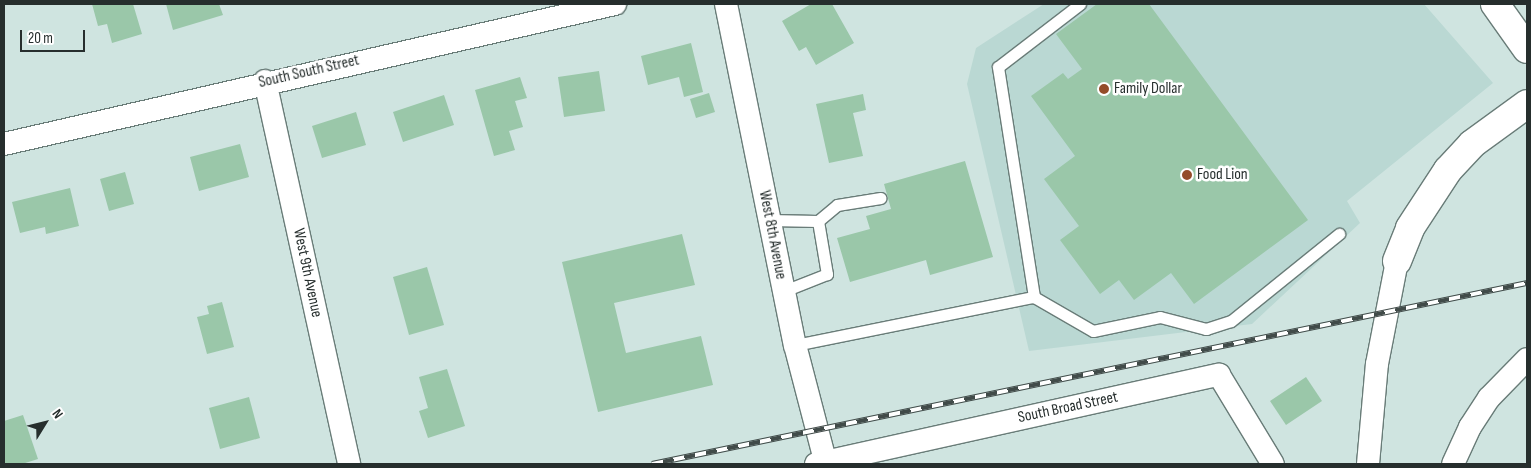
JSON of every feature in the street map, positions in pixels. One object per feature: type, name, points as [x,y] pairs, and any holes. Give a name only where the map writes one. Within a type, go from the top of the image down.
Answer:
[{"type":"main road","points":[[1494,4],[1527,49]]},
{"type":"main road","points":[[1397,261],[1414,220],[1448,170],[1472,144],[1527,104]]},
{"type":"street","name":"South South Street","points":[[4,144],[265,82],[615,4]]},
{"type":"street","name":"West 8th Avenue","points":[[726,4],[795,345],[822,464]]},
{"type":"street","name":"West 9th Avenue","points":[[265,82],[348,464]]},
{"type":"street","points":[[1368,464],[1377,364],[1397,261]]},
{"type":"street","points":[[1453,464],[1470,427],[1489,398],[1527,359]]},
{"type":"street","name":"South Broad Street","points":[[822,464],[1220,375],[1273,464]]},
{"type":"lane","points":[[1034,297],[998,67],[1080,4]]},
{"type":"lane","points":[[769,220],[818,221],[837,205],[880,198]]},
{"type":"lane","points":[[784,291],[827,274],[818,221]]},
{"type":"lane","points":[[795,345],[1034,297],[1093,331],[1160,317],[1206,330],[1231,321],[1339,234]]},
{"type":"shaded area","points":[[1044,4],[1424,4],[1493,83],[1347,201],[1360,223],[1252,324],[1029,351],[967,84],[976,48]]},
{"type":"building","points":[[92,4],[133,4],[142,34],[112,43],[107,24],[98,26]]},
{"type":"building","points":[[166,4],[219,4],[223,15],[173,30]]},
{"type":"building","points":[[811,4],[832,4],[854,43],[816,65],[806,47],[799,51],[782,21]]},
{"type":"building","points":[[1097,4],[1149,4],[1308,220],[1194,304],[1171,273],[1134,300],[1119,280],[1100,294],[1060,240],[1079,226],[1044,179],[1075,156],[1031,96],[1063,73],[1068,79],[1082,69],[1056,34]]},
{"type":"building","points":[[691,43],[703,92],[684,97],[679,77],[648,85],[641,56]]},
{"type":"building","points":[[599,71],[605,111],[564,117],[558,77]]},
{"type":"building","points":[[520,77],[527,98],[515,101],[523,127],[509,131],[515,150],[494,156],[475,90]]},
{"type":"building","points":[[709,93],[715,112],[696,118],[690,99]]},
{"type":"building","points":[[863,94],[866,110],[853,113],[863,156],[829,163],[816,104]]},
{"type":"building","points":[[444,95],[454,125],[403,142],[393,112]]},
{"type":"building","points":[[356,112],[366,145],[322,158],[312,126]]},
{"type":"building","points":[[240,144],[249,177],[199,191],[190,157]]},
{"type":"building","points":[[965,161],[993,257],[930,275],[926,260],[850,282],[837,238],[870,229],[866,216],[891,209],[884,184]]},
{"type":"building","points":[[125,172],[134,204],[109,211],[100,179]]},
{"type":"building","points":[[70,188],[79,226],[46,234],[45,227],[20,233],[12,202]]},
{"type":"building","points":[[682,234],[695,285],[614,303],[626,353],[701,336],[713,385],[598,412],[562,262]]},
{"type":"building","points":[[427,267],[444,325],[409,335],[393,277]]},
{"type":"building","points":[[222,302],[234,347],[207,354],[197,317],[209,314],[207,306]]},
{"type":"building","points":[[447,369],[465,426],[428,438],[419,411],[428,408],[419,377]]},
{"type":"building","points":[[1306,377],[1322,401],[1286,425],[1270,401]]},
{"type":"building","points":[[249,397],[260,438],[220,449],[209,408]]},
{"type":"building","points":[[23,415],[38,459],[22,464],[4,464],[4,421]]},
{"type":"railway","points":[[652,464],[1527,283]]},
{"type":"place","name":"Family Dollar","points":[[1104,89]]},
{"type":"place","name":"Food Lion","points":[[1187,175]]}]
